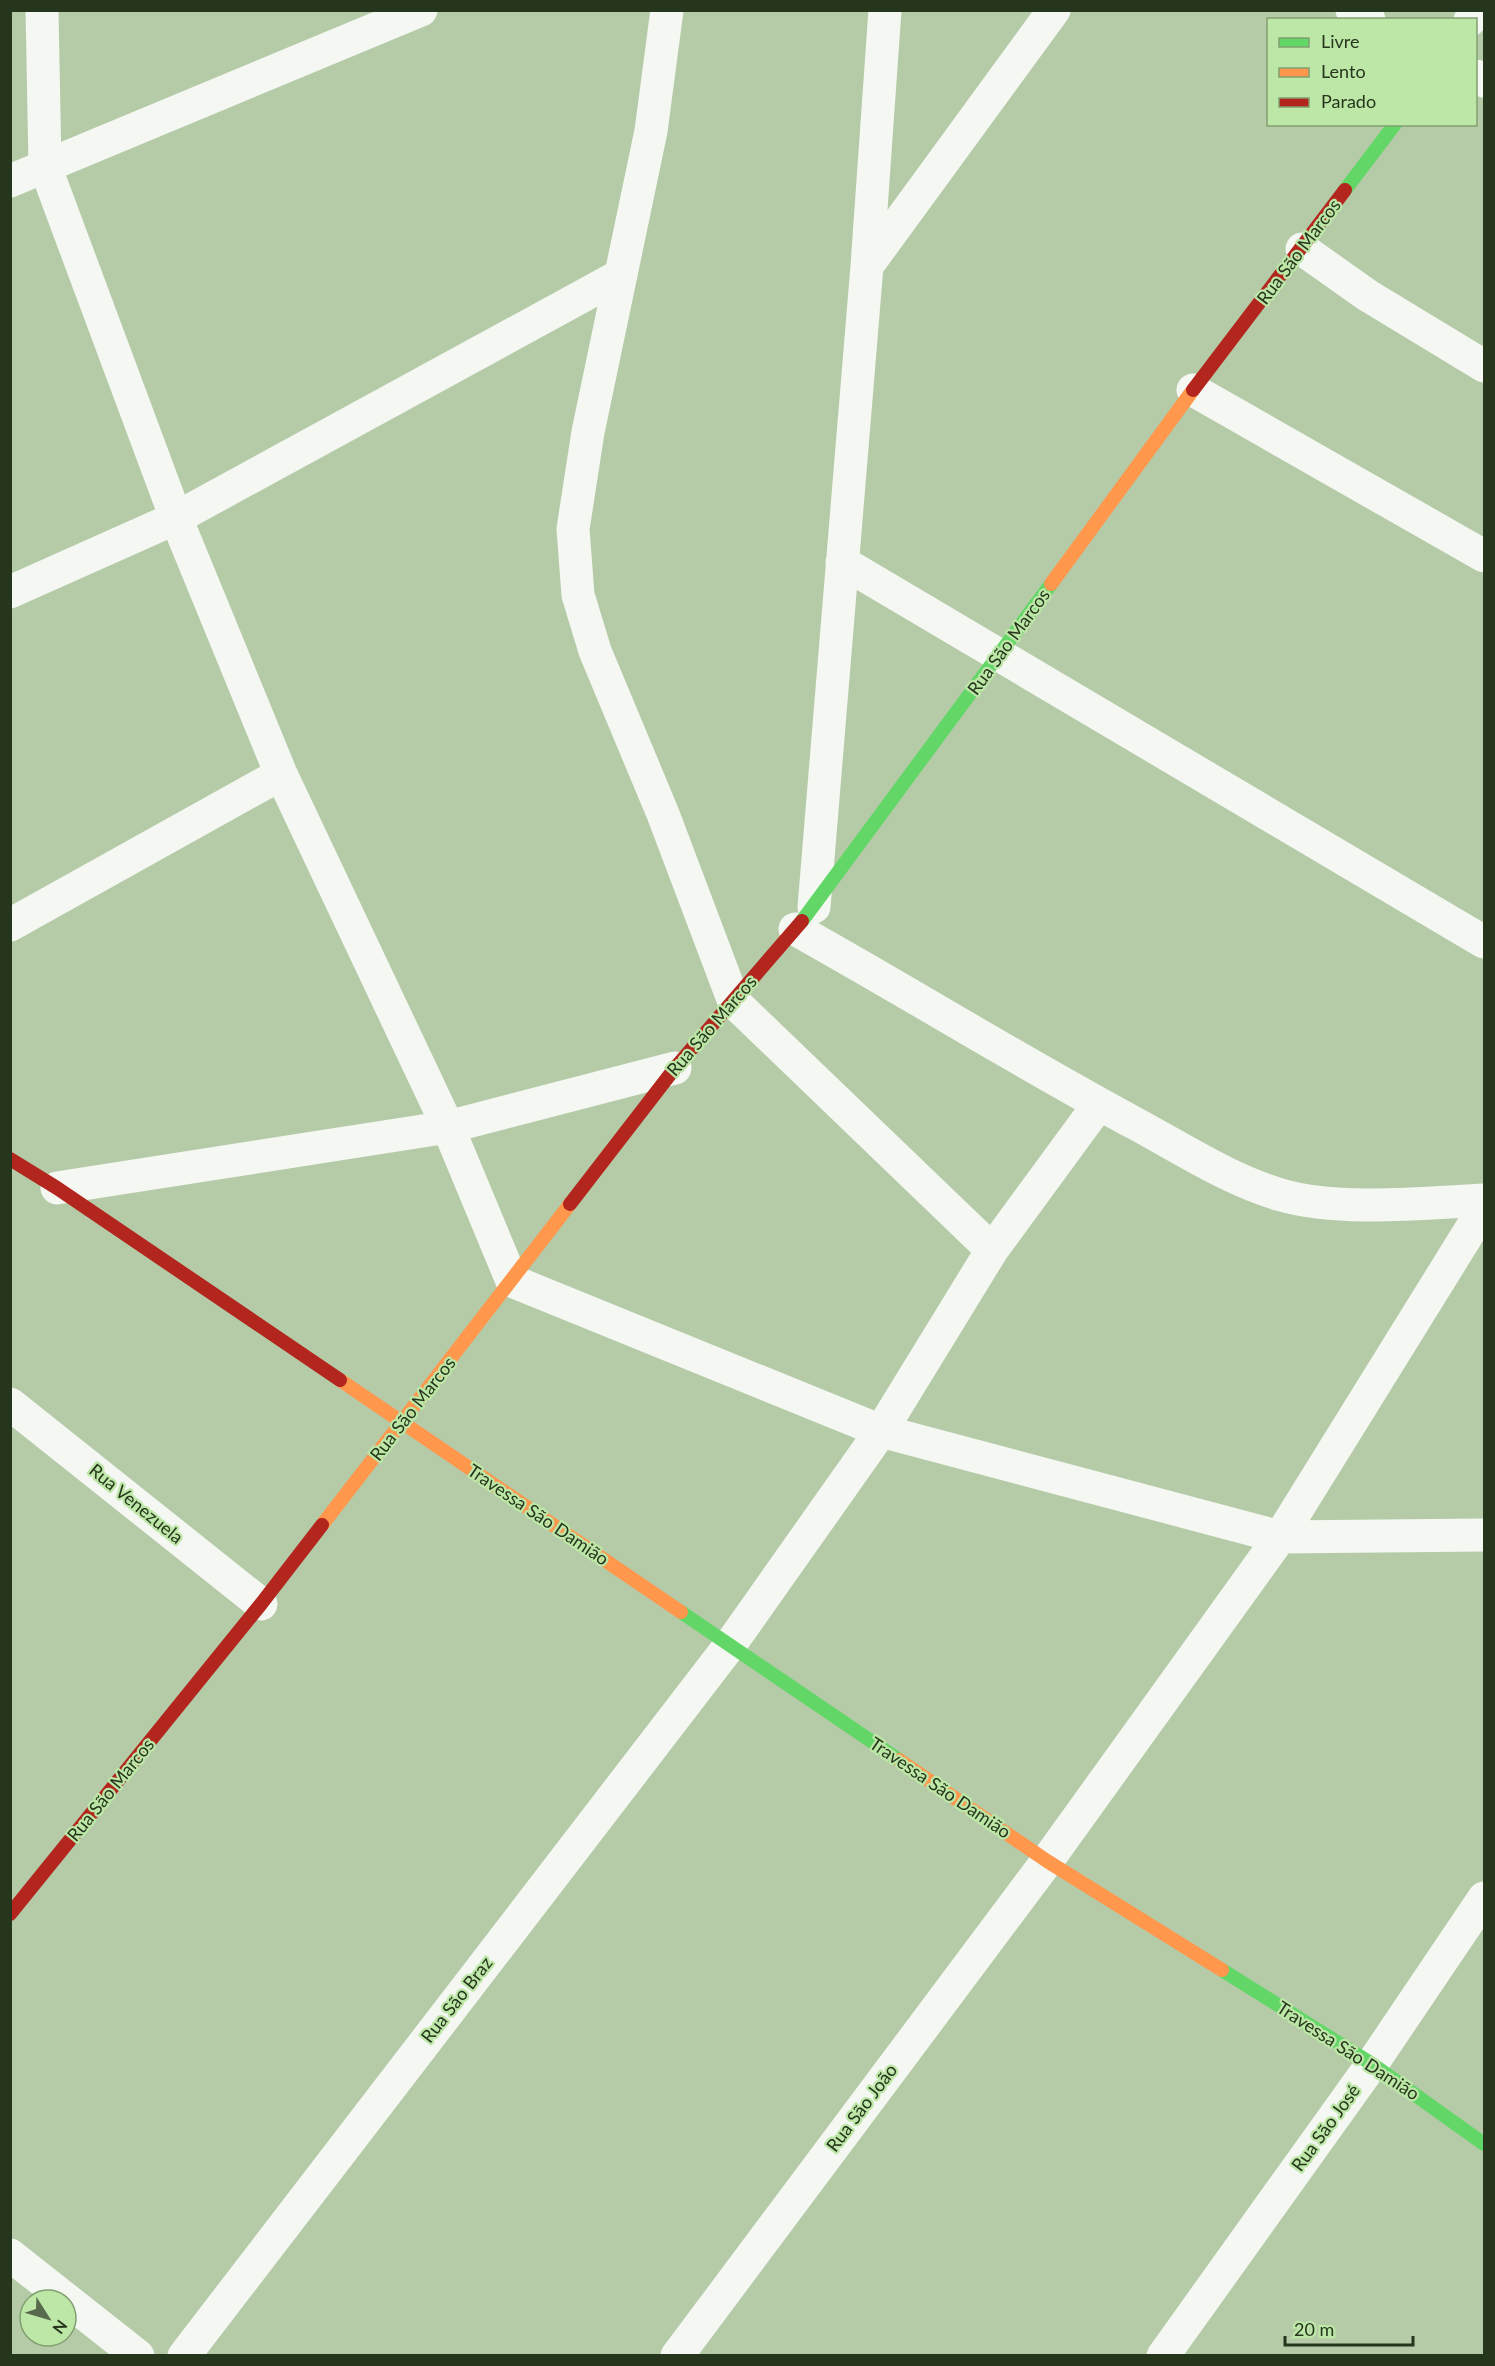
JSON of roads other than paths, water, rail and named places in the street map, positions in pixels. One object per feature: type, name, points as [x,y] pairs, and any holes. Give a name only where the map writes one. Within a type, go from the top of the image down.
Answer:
[{"type":"street","points":[[42,10],[45,166],[176,518],[281,774],[448,1127],[512,1281],[881,1431],[1280,1537],[1485,1535]]},
{"type":"street","points":[[10,181],[421,10]]},
{"type":"street","points":[[667,10],[651,131],[588,432],[573,529],[578,594],[595,651],[663,814],[734,1002],[992,1250]]},
{"type":"street","points":[[885,10],[867,266],[842,562],[804,918],[1099,1104],[1240,1180],[1282,1195],[1322,1202],[1389,1204],[1485,1200]]},
{"type":"street","points":[[867,266],[1054,10]]},
{"type":"street","points":[[1352,10],[1366,18]]},
{"type":"street","name":"Rua São Marcos","points":[[13,1904],[261,1604],[675,1068],[804,918],[1193,390],[1394,126]]},
{"type":"street","points":[[1302,249],[1367,295],[1485,366]]},
{"type":"street","points":[[10,592],[176,518],[621,275]]},
{"type":"street","points":[[1193,390],[1485,556]]},
{"type":"street","points":[[842,562],[1485,942]]},
{"type":"street","points":[[10,925],[281,774]]},
{"type":"street","points":[[57,1188],[448,1127],[675,1068]]},
{"type":"street","name":"Rua São Braz","points":[[184,2355],[730,1645],[881,1431],[992,1250],[1099,1104]]},
{"type":"street","name":"Travessa São Damião","points":[[10,1159],[57,1188],[1047,1861],[1372,2064],[1485,2144]]},
{"type":"street","name":"Rua São João","points":[[677,2355],[1047,1861],[1280,1537],[1485,1208]]},
{"type":"street","name":"Rua Venezuela","points":[[10,1404],[261,1604]]},
{"type":"street","name":"Rua São José","points":[[1163,2355],[1372,2064],[1485,1898]]},
{"type":"street","points":[[10,2255],[138,2355]]}]
